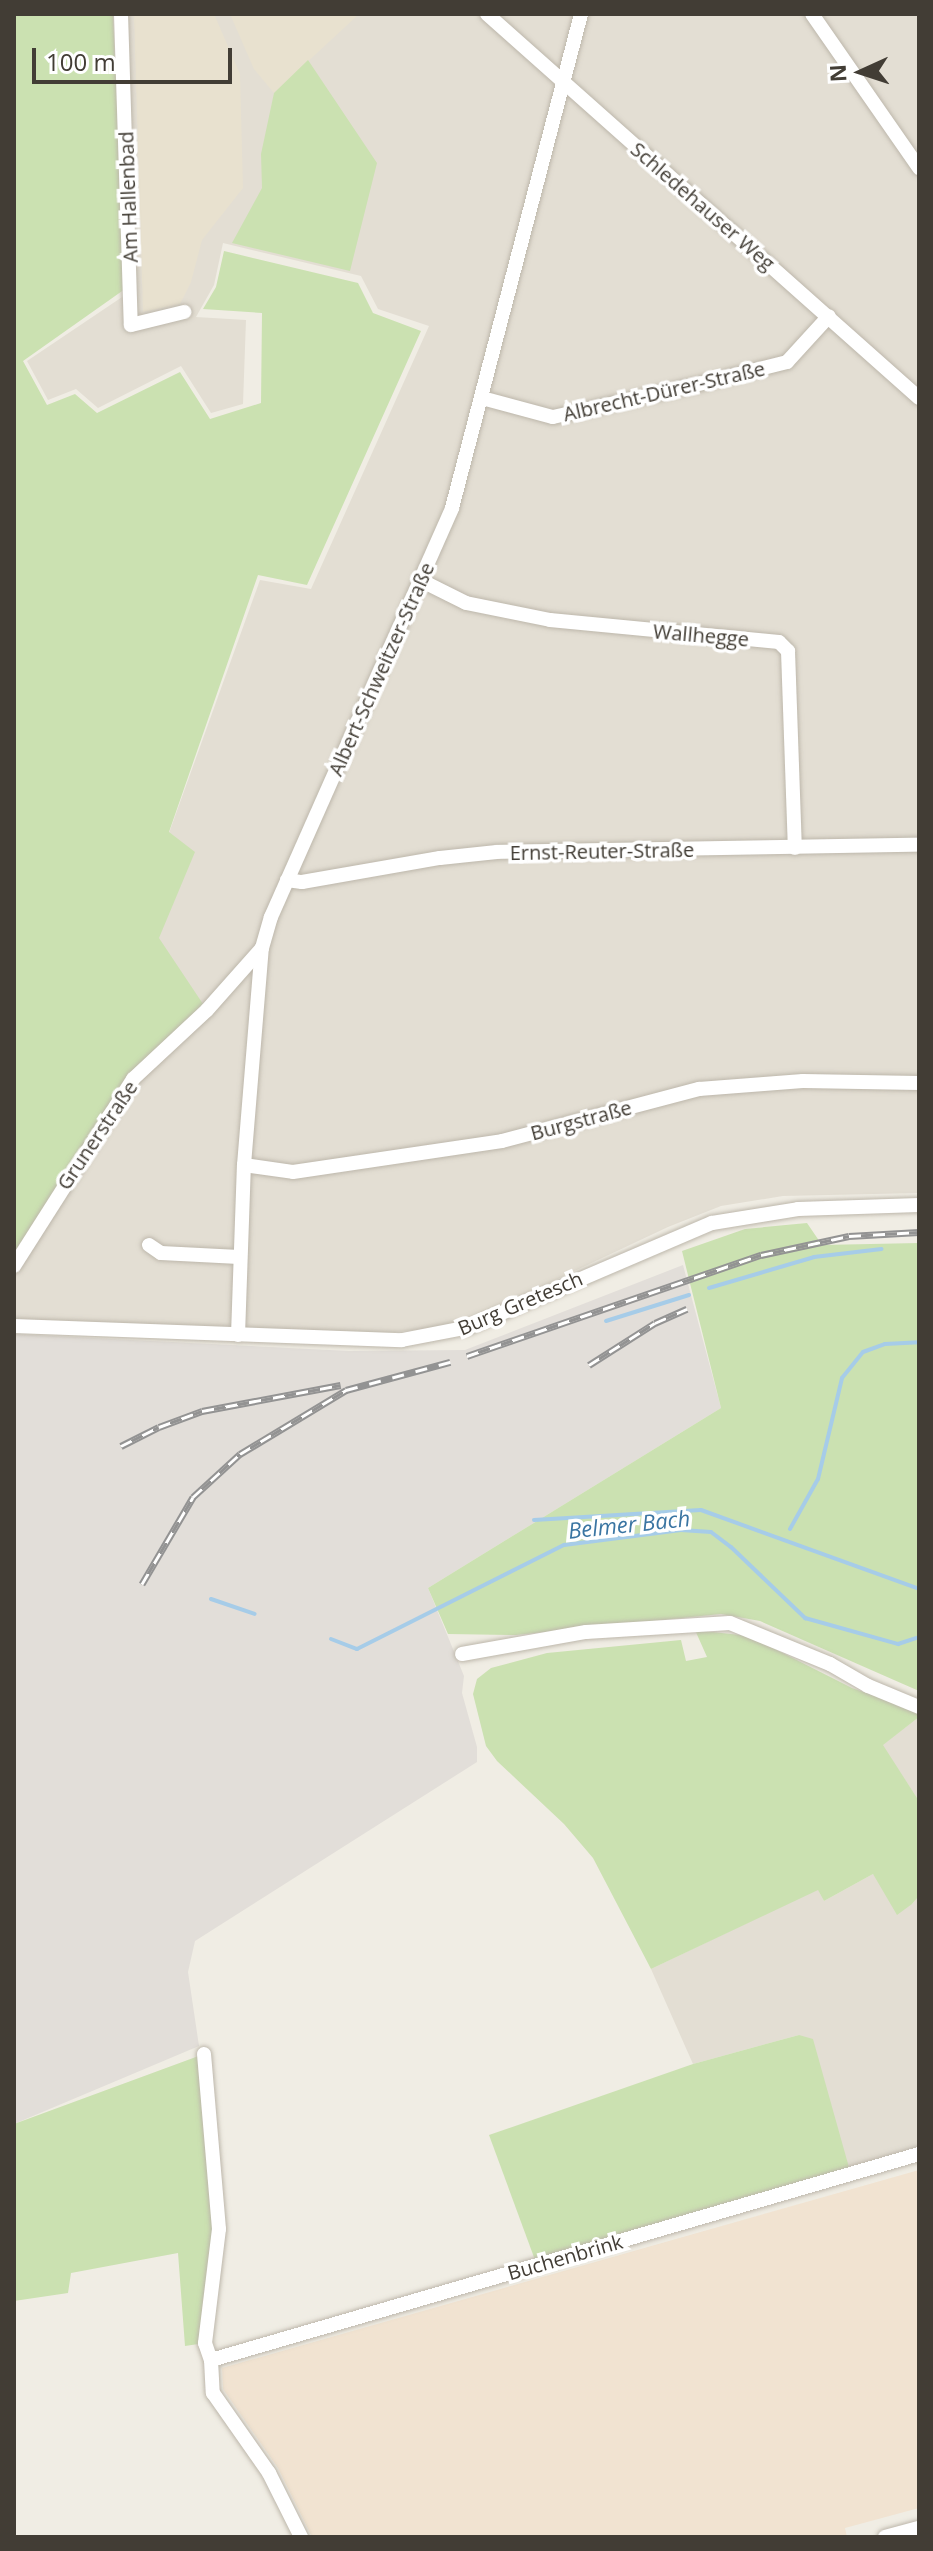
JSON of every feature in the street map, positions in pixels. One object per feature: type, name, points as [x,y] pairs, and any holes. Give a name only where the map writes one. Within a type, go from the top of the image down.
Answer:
[{"type":"street","name":"Am Hallenbad","points":[[121,14],[131,325],[184,312]]},
{"type":"street","name":"Schledehauser Weg","points":[[487,14],[919,398]]},
{"type":"street","name":"Albert-Schweitzer-Straße","points":[[238,1335],[244,1165],[262,948],[287,880],[452,508],[581,14]]},
{"type":"street","points":[[812,14],[919,168]]},
{"type":"street","points":[[902,142],[919,139]]},
{"type":"street","name":"Albrecht-Dürer-Straße","points":[[482,398],[553,417],[695,385],[787,362],[829,316]]},
{"type":"street","name":"Wallhegge","points":[[420,580],[466,603],[550,620],[779,642],[788,651],[795,848]]},
{"type":"street","name":"Ernst-Reuter-Straße","points":[[287,880],[302,882],[440,858],[497,852],[919,845]]},
{"type":"street","name":"Grunerstraße","points":[[14,1266],[133,1079],[207,1010],[262,948]]},
{"type":"street","name":"Burgstraße","points":[[244,1165],[293,1172],[502,1141],[699,1089],[803,1081],[919,1083]]},
{"type":"street","name":"Burg Gretesch","points":[[14,1326],[402,1340],[453,1332],[712,1223],[798,1209],[919,1205]]},
{"type":"street","points":[[149,1245],[161,1253],[239,1257]]},
{"type":"street","points":[[462,1654],[586,1632],[730,1623],[830,1664],[868,1686],[919,1707]]},
{"type":"street","points":[[204,2054],[219,2229],[205,2343],[211,2360],[213,2393],[269,2473],[301,2537]]},
{"type":"street","name":"Buchenbrink","points":[[211,2360],[919,2154]]},
{"type":"street","points":[[885,2537],[919,2528]]},
{"type":"shaded area","points":[[127,14],[919,14],[919,1193],[783,1196],[721,1206],[668,1227],[481,1315],[433,1328],[376,1334],[14,1329],[14,1269],[194,852],[169,833],[260,580],[311,589],[429,326],[378,309],[361,276],[223,243],[214,285],[196,317],[246,320],[243,404],[211,413],[181,366],[98,408],[76,389],[48,400],[27,361],[137,287]]},
{"type":"shaded area","points":[[134,14],[214,14],[240,74],[243,188],[202,240],[191,282],[180,304],[143,312]]},
{"type":"shaded area","points":[[230,14],[359,14],[274,93],[254,69]]},
{"type":"shaded area","points":[[683,1265],[721,1408],[428,1588],[464,1676],[462,1693],[477,1747],[477,1762],[195,1941],[188,1972],[199,2046],[14,2124],[14,1334],[349,1351],[465,1350]]},
{"type":"shaded area","points":[[919,1717],[919,1801],[882,1745]]},
{"type":"shaded area","points":[[873,1874],[912,1904],[919,1896],[919,2149],[850,2171],[799,2035],[693,2064],[651,1969],[818,1889],[824,1901]]},
{"type":"shaded area","points":[[919,2170],[919,2508],[845,2528],[847,2537],[312,2537],[278,2468],[223,2389],[222,2368]]},
{"type":"green space","points":[[14,14],[113,14],[125,289],[23,361],[47,405],[75,394],[97,413],[180,372],[210,419],[261,403],[262,313],[203,309],[216,287],[224,251],[358,283],[373,313],[421,331],[307,585],[258,575],[169,832],[195,852],[159,938],[207,1010],[133,1079],[14,1265]]},
{"type":"green space","points":[[308,60],[377,163],[350,271],[232,243],[262,188],[261,154],[274,93]]},
{"type":"green space","points":[[807,1223],[822,1245],[919,1243],[919,1691],[760,1621],[721,1614],[516,1635],[448,1634],[428,1588],[721,1408],[682,1251],[745,1229]]},
{"type":"green space","points":[[695,1630],[749,1636],[852,1688],[919,1711],[919,1717],[883,1745],[919,1801],[919,1896],[912,1904],[897,1915],[873,1874],[824,1901],[818,1890],[651,1969],[593,1858],[564,1824],[497,1761],[486,1746],[473,1694],[477,1679],[491,1668],[547,1653],[681,1640],[686,1661],[707,1657]]},
{"type":"green space","points":[[799,2035],[813,2039],[850,2171],[535,2260],[489,2135],[693,2064]]},
{"type":"green space","points":[[204,2054],[219,2229],[205,2343],[185,2346],[178,2253],[71,2273],[68,2293],[14,2301],[14,2124]]},
{"type":"waterway","points":[[709,1288],[814,1257],[882,1249]]},
{"type":"waterway","points":[[606,1321],[689,1295]]},
{"type":"waterway","points":[[790,1529],[818,1479],[842,1378],[863,1352],[885,1344],[919,1342]]},
{"type":"waterway","points":[[534,1520],[701,1510],[919,1589]]},
{"type":"waterway","name":"Belmer Bach","points":[[331,1639],[357,1649],[564,1545],[681,1530],[711,1532],[731,1547],[805,1618],[898,1644],[919,1637]]},
{"type":"waterway","name":"Belmer Bach","points":[[211,1599],[255,1614]]},
{"type":"railway","points":[[467,1356],[761,1255],[849,1236],[919,1232]]},
{"type":"railway","points":[[589,1365],[655,1323],[687,1309]]},
{"type":"railway","points":[[142,1584],[193,1497],[240,1454],[346,1390],[450,1362]]},
{"type":"railway","points":[[121,1446],[202,1411],[341,1385]]}]
